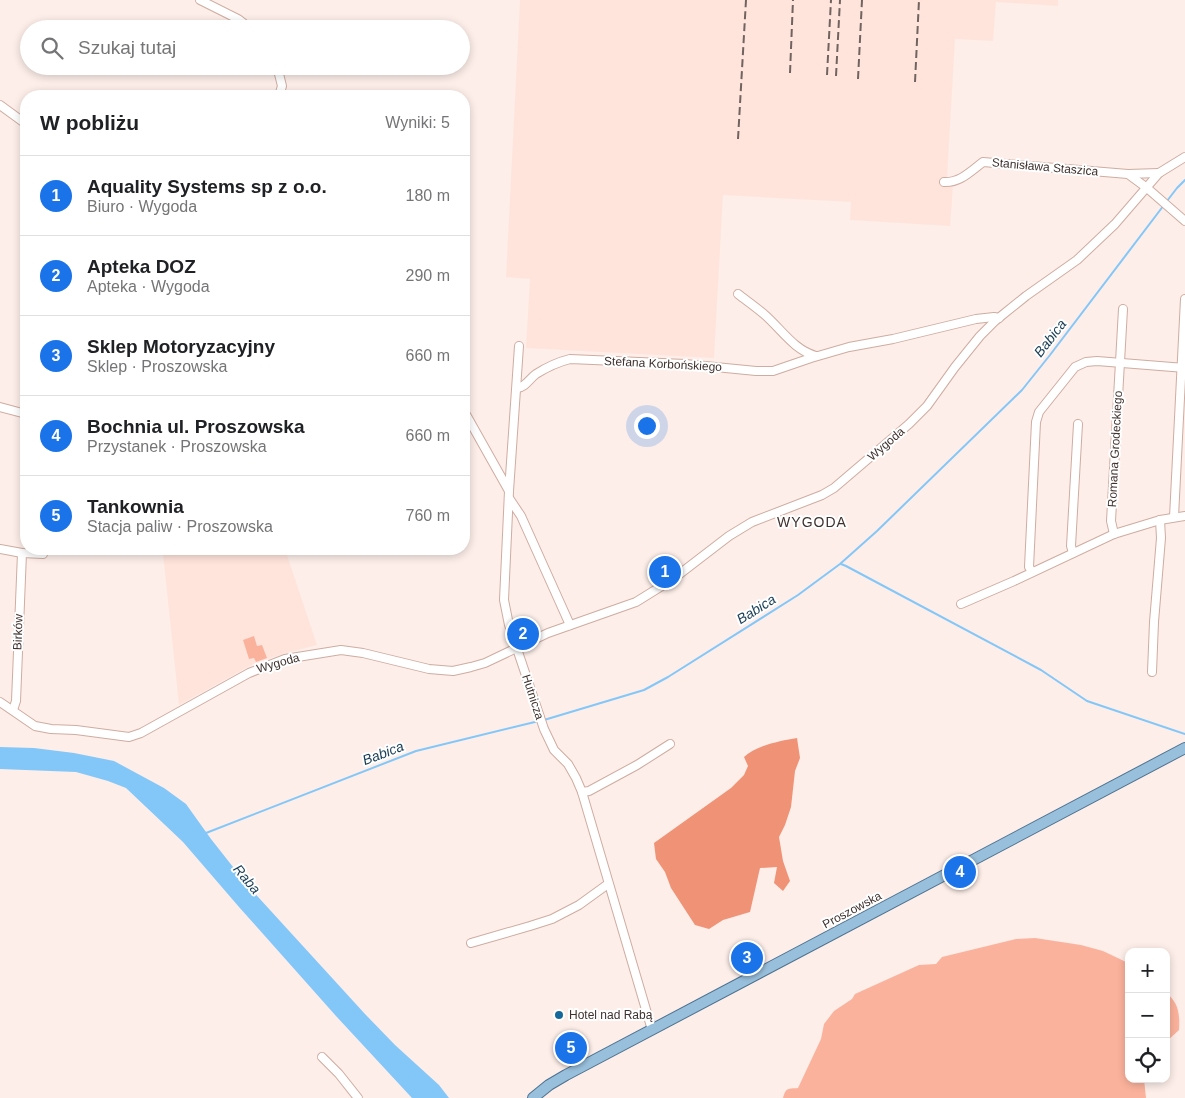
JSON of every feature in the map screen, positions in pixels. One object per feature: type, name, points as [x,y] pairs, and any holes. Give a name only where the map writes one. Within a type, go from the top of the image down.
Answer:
[{"type":"main road","name":"Proszowska","points":[[534,1098],[556,1081],[1185,748]]},
{"type":"street","points":[[200,0],[239,20]]},
{"type":"street","points":[[279,75],[282,86],[281,90]]},
{"type":"street","points":[[0,105],[20,120]]},
{"type":"street","points":[[1147,188],[1159,173],[1185,157]]},
{"type":"street","name":"Stanisława Staszica","points":[[944,182],[950,183],[960,179],[983,162],[1128,174],[1159,173]]},
{"type":"street","points":[[1128,174],[1185,221]]},
{"type":"street","name":"Wygoda","points":[[0,702],[35,726],[129,737],[141,733],[248,673],[285,659],[341,650],[363,653],[429,669],[453,671],[484,663],[570,625],[636,602],[673,579],[729,536],[752,522],[822,495],[834,488],[909,424],[927,406],[980,336],[1026,296],[1083,254],[1115,224],[1147,188]]},
{"type":"street","points":[[738,294],[766,316],[792,343],[803,351],[816,356]]},
{"type":"street","points":[[1174,517],[1185,299]]},
{"type":"street","name":"Romana Grodeckiego","points":[[1114,534],[1111,521],[1123,309]]},
{"type":"street","name":"Stefana Korbońskiego","points":[[517,388],[523,387],[535,375],[558,362],[570,359],[685,364],[756,371],[773,370],[849,347],[893,339],[976,319],[994,316],[999,318]]},
{"type":"street","name":"Hutnicza","points":[[519,346],[504,600],[516,648],[544,729],[554,750],[568,764],[582,792],[652,1030]]},
{"type":"street","points":[[1032,572],[1029,567],[1036,422],[1039,412],[1075,367],[1086,362],[1183,368]]},
{"type":"street","points":[[0,407],[20,412]]},
{"type":"street","points":[[470,423],[521,516],[570,625]]},
{"type":"street","points":[[1073,553],[1071,546],[1078,424]]},
{"type":"street","points":[[961,604],[1114,534],[1160,520],[1185,516]]},
{"type":"street","points":[[1152,672],[1160,520]]},
{"type":"street","points":[[0,549],[20,553]]},
{"type":"street","name":"Birków","points":[[13,710],[16,701],[22,555]]},
{"type":"street","points":[[582,792],[589,791],[637,765],[670,744]]},
{"type":"street","points":[[471,943],[552,919],[579,905],[608,884]]},
{"type":"street","points":[[322,1057],[339,1074],[358,1098]]},
{"type":"shaded area","points":[[520,0],[1058,0],[1058,6],[996,2],[993,41],[955,39],[947,178],[945,178],[944,182],[945,186],[953,186],[950,226],[850,220],[851,202],[723,195],[714,358],[526,348],[530,279],[506,277]]},
{"type":"shaded area","points":[[163,555],[287,555],[317,645],[255,663],[179,705]]},
{"type":"shaded area","points":[[254,636],[257,646],[262,645],[267,658],[256,662],[254,658],[249,659],[243,640]]},
{"type":"shaded area","points":[[797,738],[800,758],[795,771],[791,807],[779,837],[783,861],[790,881],[783,891],[774,883],[777,867],[760,868],[750,912],[723,920],[709,929],[695,925],[671,888],[665,872],[656,859],[654,843],[731,788],[744,775],[748,766],[744,757],[749,753],[769,744]]},
{"type":"shaded area","points":[[1035,938],[1081,945],[1103,951],[1125,962],[1125,1083],[1144,1083],[1146,1098],[783,1098],[788,1089],[798,1088],[821,1039],[824,1024],[834,1011],[852,999],[855,994],[919,965],[936,964],[942,957],[1016,939]]},
{"type":"shaded area","points":[[1170,997],[1176,1005],[1179,1015],[1179,1030],[1170,1038]]},
{"type":"water","points":[[0,747],[34,748],[114,761],[164,788],[186,804],[248,886],[365,1014],[395,1045],[439,1085],[449,1098],[412,1098],[336,1016],[183,842],[126,788],[76,772],[0,769]]},
{"type":"waterway","name":"Babica","points":[[1167,201],[1185,180]]},
{"type":"waterway","name":"Babica","points":[[544,720],[644,690],[668,677],[798,595],[840,564],[877,531],[1022,390],[1164,205]]},
{"type":"waterway","points":[[841,564],[1041,670],[1087,701],[1185,734]]},
{"type":"waterway","name":"Babica","points":[[206,833],[416,751],[539,721]]},
{"type":"railway","points":[[738,139],[746,0]]},
{"type":"railway","points":[[790,73],[793,0]]},
{"type":"railway","points":[[827,75],[831,0]]},
{"type":"railway","points":[[836,76],[840,0]]},
{"type":"railway","points":[[858,79],[862,0]]},
{"type":"railway","points":[[915,82],[919,0]]},
{"type":"place","name":"Aquality Systems sp z o.o.","points":[[665,572]]},
{"type":"place","name":"Apteka DOZ","points":[[523,634]]},
{"type":"place","name":"Bochnia ul. Proszowska","points":[[960,872]]},
{"type":"place","name":"Sklep Motoryzacyjny","points":[[747,958]]},
{"type":"place","name":"Hotel nad Rabą","points":[[559,1015]]},
{"type":"place","name":"Tankownia","points":[[571,1048]]},
{"type":"district","name":"WYGODA","points":[[812,522]]},
{"type":"water label","name":"Raba","points":[[247,879]]}]
